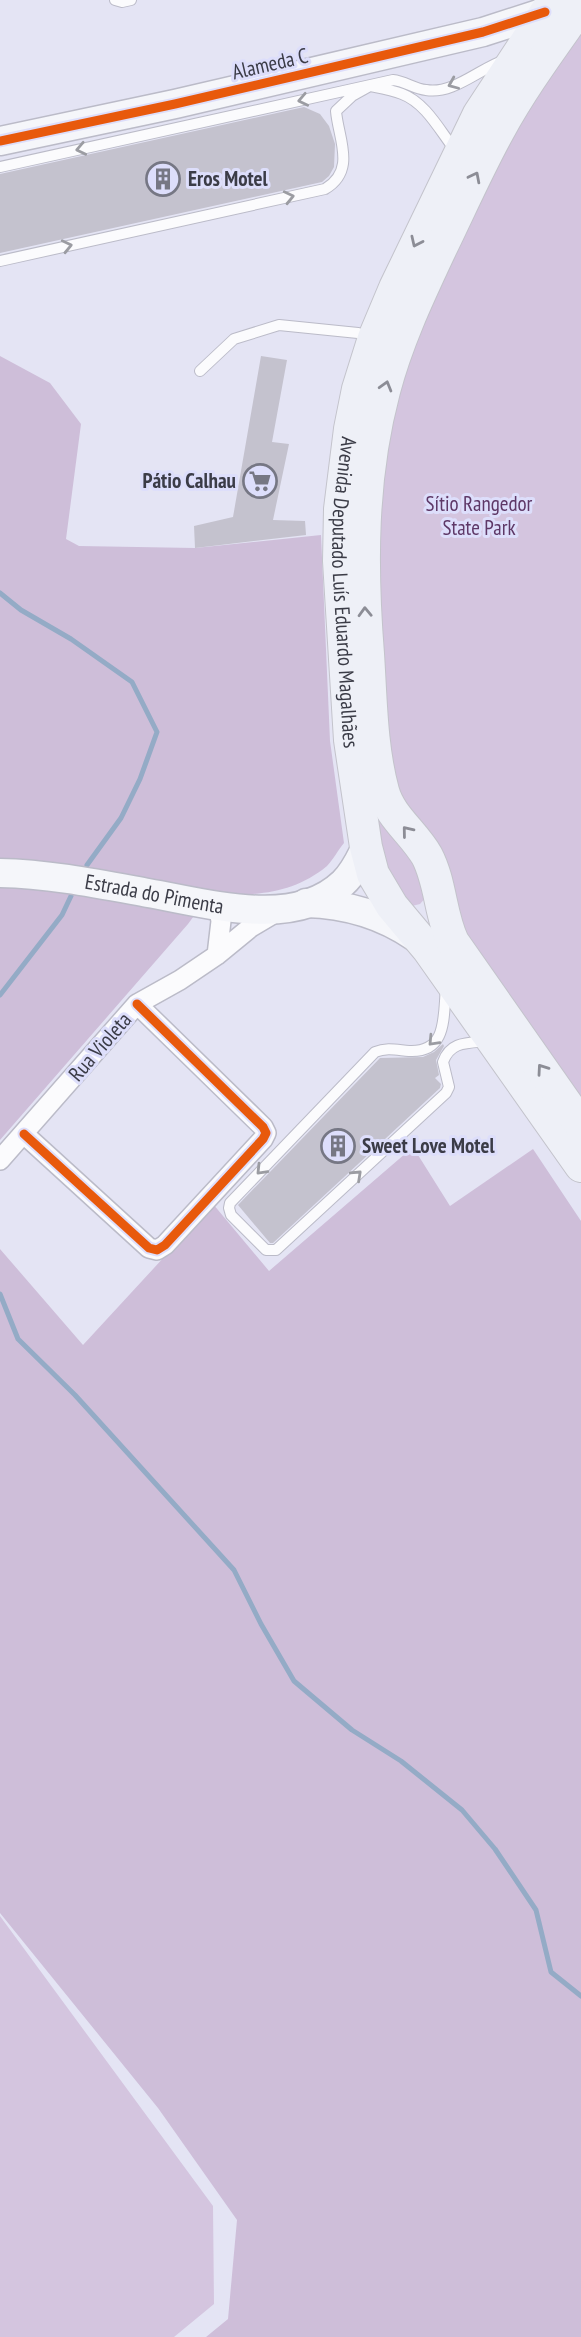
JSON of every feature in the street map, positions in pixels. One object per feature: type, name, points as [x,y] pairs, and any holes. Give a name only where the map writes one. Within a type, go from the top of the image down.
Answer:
[{"type":"main road","name":"Avenida Deputado Luís Eduardo Magalhães","points":[[550,6],[479,114],[395,288],[374,338],[358,390],[350,429],[340,509],[339,548],[350,740],[366,847],[373,874],[392,906],[447,977],[581,1166]]},
{"type":"main road","name":"Avenida Deputado Luís Eduardo Magalhães","points":[[581,6],[506,118],[408,317],[384,392],[374,440],[363,553],[374,737],[383,792],[396,816],[427,857],[444,920],[453,942],[581,1125]]},
{"type":"main road","points":[[392,906],[411,917],[421,916],[433,906],[438,891]]},
{"type":"street","name":"Alameda C","points":[[0,141],[175,104],[483,32],[550,6]]},
{"type":"street","points":[[483,32],[505,34],[513,45],[515,56]]},
{"type":"street","name":"Estrada do Pimenta","points":[[294,906],[335,890],[354,870],[366,847]]},
{"type":"street","name":"Estrada do Pimenta","points":[[0,873],[86,881],[246,910],[333,905],[394,923],[420,940]]},
{"type":"street","points":[[218,905],[221,921],[218,955]]},
{"type":"street","name":"Rua Violeta","points":[[0,1160],[137,1004],[168,988],[218,955],[251,927],[294,906]]},
{"type":"street","points":[[24,1134],[149,1248],[158,1250],[263,1139],[266,1133],[264,1127],[137,1004]]},
{"type":"lane","points":[[115,0],[131,0]]},
{"type":"lane","points":[[0,167],[393,80],[436,91],[515,56]]},
{"type":"lane","points":[[0,261],[325,188],[338,178],[343,165],[344,146],[336,111],[352,96],[370,86],[404,94],[416,102],[428,113],[458,155]]},
{"type":"lane","points":[[200,371],[234,339],[279,325],[358,333],[374,338]]},
{"type":"lane","points":[[447,977],[441,1034],[434,1043],[425,1050],[383,1048],[375,1052],[230,1203],[231,1215],[266,1250],[276,1250],[446,1093],[449,1087],[443,1062],[451,1049],[458,1044],[492,1041]]},
{"type":"green space","name":"Sítio Rangedor State Park","points":[[581,27],[581,1113],[459,939],[425,838],[388,770],[375,500],[407,353],[527,102]]},
{"type":"green space","points":[[368,767],[428,895],[420,904],[409,904],[391,877],[384,860],[374,817]]},
{"type":"green space","points":[[0,1916],[213,2206],[214,2304],[174,2337],[0,2337]]},
{"type":"shaded area","points":[[0,356],[50,383],[81,424],[66,539],[79,546],[195,548],[321,535],[330,741],[344,843],[327,866],[300,883],[257,894],[210,894],[188,924],[0,1140]]},
{"type":"shaded area","points":[[413,1147],[450,1206],[533,1149],[581,1221],[581,2337],[206,2337],[228,2319],[237,2220],[158,2108],[0,1913],[0,1249],[83,1345],[213,1204],[269,1271]]},
{"type":"building","name":"Eros Motel","points":[[304,107],[320,114],[329,126],[335,144],[334,167],[322,182],[0,253],[0,174]]},
{"type":"building","name":"Pátio Calhau","points":[[261,356],[287,360],[272,442],[289,444],[273,520],[305,521],[306,535],[195,548],[194,526],[233,517]]},
{"type":"building","name":"Sweet Love Motel","points":[[443,1044],[436,1060],[439,1075],[435,1078],[441,1084],[440,1088],[270,1243],[238,1205],[380,1058],[423,1057]]},
{"type":"waterway","points":[[0,593],[21,610],[71,639],[132,682],[157,732],[140,779],[121,818],[87,865]]},
{"type":"waterway","points":[[0,995],[62,915],[71,896]]},
{"type":"waterway","points":[[0,1294],[18,1339],[75,1395],[234,1570],[294,1681],[352,1730],[401,1761],[462,1810],[495,1849],[536,1910],[551,1972],[581,1996]]},
{"type":"cycle path","points":[[0,141],[175,104],[483,32],[545,12]]},
{"type":"cycle path","points":[[24,1134],[149,1248],[157,1250],[165,1245],[263,1139],[266,1133],[263,1127],[137,1004]]},
{"type":"place","name":"Eros Motel","points":[[163,179]]},
{"type":"place","name":"Pátio Calhau","points":[[260,481]]},
{"type":"place","name":"Sweet Love Motel","points":[[338,1146]]}]
